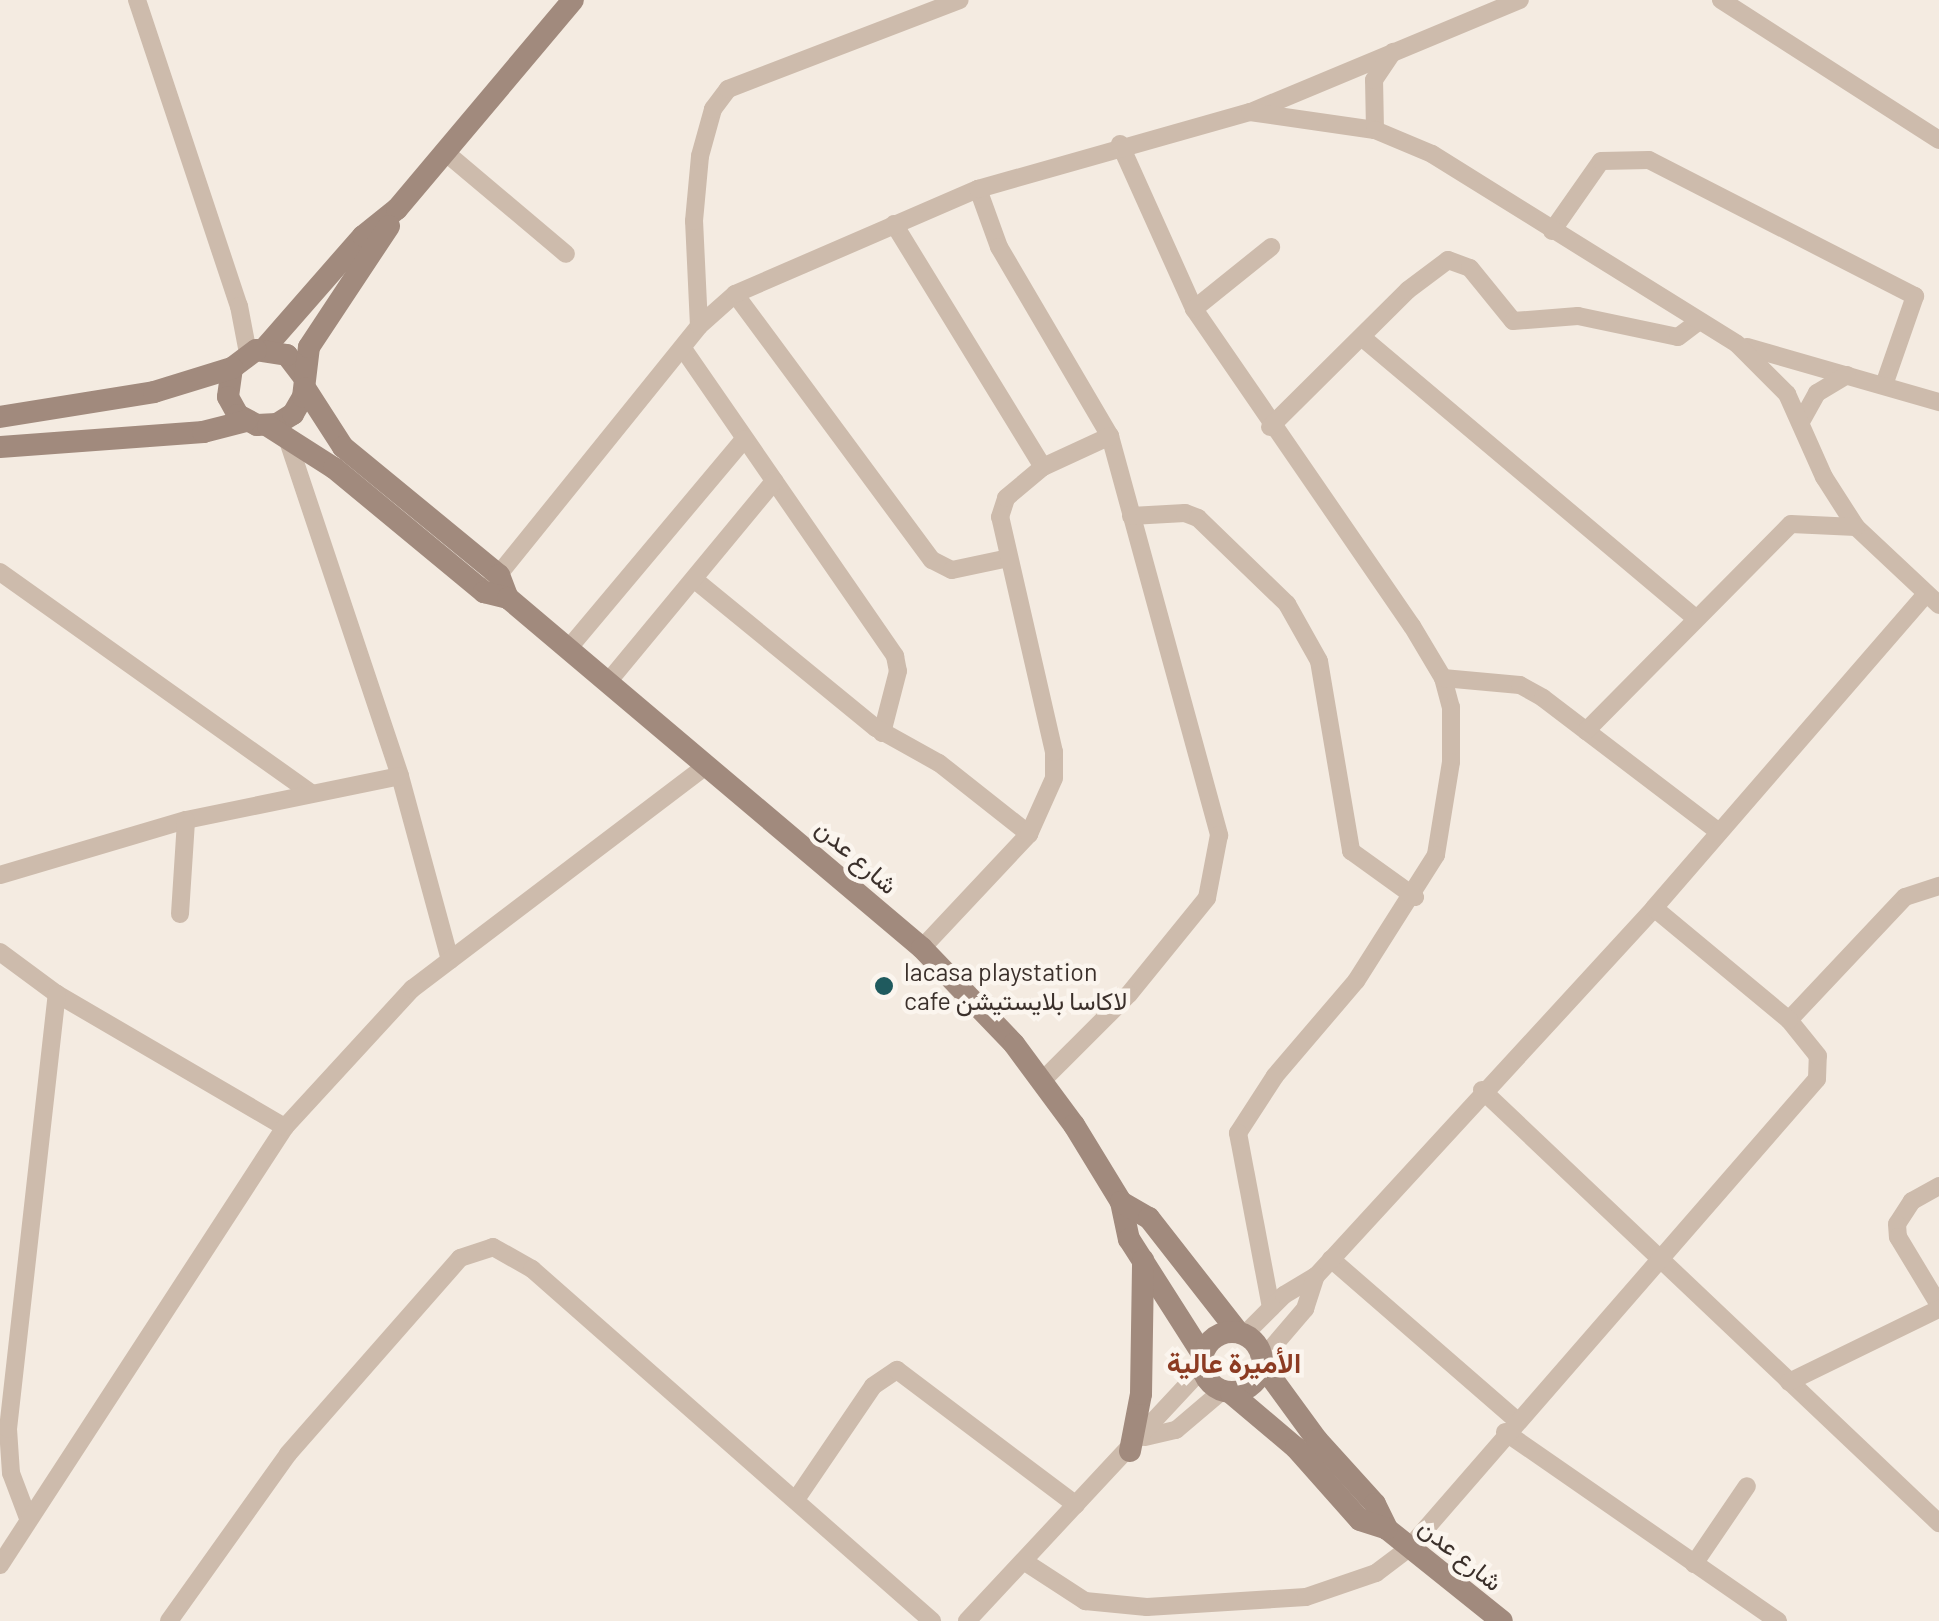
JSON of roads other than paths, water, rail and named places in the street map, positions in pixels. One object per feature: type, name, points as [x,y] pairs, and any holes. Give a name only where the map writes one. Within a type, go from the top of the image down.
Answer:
[{"type":"street","points":[[138,0],[239,306],[248,356]]},
{"type":"street","points":[[0,446],[267,428],[293,414],[326,316],[397,209],[573,0]]},
{"type":"street","points":[[700,326],[694,221],[700,156],[713,109],[728,89],[960,0]]},
{"type":"street","points":[[492,583],[700,326],[735,294],[978,189],[1120,144],[1250,112],[1520,0]]},
{"type":"street","points":[[1721,0],[1939,140]]},
{"type":"street","points":[[1375,130],[1374,80],[1393,52]]},
{"type":"street","points":[[968,1621],[1138,1444],[1223,1334],[1241,1333],[1316,1276],[1933,600],[1856,527],[1824,478],[1802,420],[1779,382],[1736,344],[1432,154],[1375,130],[1250,112]]},
{"type":"street","points":[[1120,144],[1194,309],[1270,428],[1378,574],[1443,678],[1451,729],[1444,826],[1415,898],[1238,1133],[1271,1308]]},
{"type":"street","points":[[445,152],[566,254]]},
{"type":"street","points":[[1552,231],[1601,161],[1648,160],[1915,296],[1884,384]]},
{"type":"street","points":[[978,189],[999,247],[1110,436],[1212,804],[1220,856],[1207,898],[1172,946],[1042,1081]]},
{"type":"street","points":[[397,209],[363,236],[248,356],[228,397],[267,428],[400,776],[450,960]]},
{"type":"street","points":[[894,224],[1043,468]]},
{"type":"street","points":[[1194,309],[1271,247]]},
{"type":"street","points":[[1270,428],[1408,290],[1448,260],[1470,268],[1513,321],[1578,316],[1678,337],[1698,322]]},
{"type":"street","points":[[735,294],[932,560],[952,570],[1008,558]]},
{"type":"street","points":[[1364,338],[1694,618]]},
{"type":"street","points":[[1736,344],[1939,402]]},
{"type":"street","points":[[684,350],[895,656],[896,685],[882,733]]},
{"type":"street","points":[[0,417],[154,392],[248,356],[287,355],[303,381]]},
{"type":"street","points":[[1802,420],[1817,392],[1847,374]]},
{"type":"street","name":"شارع عدن","points":[[303,381],[343,447],[508,598],[922,948],[1042,1081],[1121,1202],[1129,1239],[1203,1361]]},
{"type":"street","name":"شارع عدن","points":[[267,428],[492,583]]},
{"type":"street","points":[[922,948],[1029,834],[1047,801],[1054,752],[1000,517],[1006,498],[1043,468],[1110,436]]},
{"type":"street","points":[[568,649],[744,439]]},
{"type":"street","points":[[608,682],[774,481]]},
{"type":"street","points":[[1130,516],[1185,512],[1198,518],[1287,604],[1319,661],[1351,851],[1415,898]]},
{"type":"street","points":[[1586,731],[1790,524],[1856,527]]},
{"type":"street","points":[[0,572],[311,793]]},
{"type":"street","points":[[695,580],[882,733],[939,763],[1029,834]]},
{"type":"street","points":[[1443,678],[1520,685],[1719,832]]},
{"type":"street","points":[[0,1564],[285,1127],[412,989],[707,764]]},
{"type":"street","points":[[0,875],[186,820],[400,776]]},
{"type":"street","points":[[180,914],[186,820]]},
{"type":"street","points":[[1789,1020],[1905,897],[1939,886]]},
{"type":"street","points":[[1025,1562],[1085,1601],[1147,1606],[1306,1597],[1376,1574],[1408,1549],[1510,1426],[1817,1079],[1818,1056],[1789,1020],[1654,908]]},
{"type":"street","points":[[0,952],[57,994],[285,1127]]},
{"type":"street","points":[[28,1518],[11,1473],[8,1429],[57,994]]},
{"type":"street","points":[[1482,1090],[1939,1523]]},
{"type":"street","points":[[1789,1382],[1939,1307],[1898,1237],[1898,1224],[1912,1201],[1939,1186]]},
{"type":"street","name":"شارع عدن","points":[[1121,1202],[1150,1218],[1241,1333]]},
{"type":"street","points":[[169,1621],[288,1454],[460,1258],[478,1249],[506,1251],[532,1269],[797,1498],[932,1621]]},
{"type":"street","points":[[1331,1259],[1510,1426],[1694,1564],[1778,1621]]},
{"type":"street","points":[[1138,1444],[1143,1260]]},
{"type":"street","points":[[1138,1444],[1176,1430],[1227,1392],[1252,1386],[1263,1362],[1305,1309],[1316,1276]]},
{"type":"street","points":[[1241,1333],[1263,1362]]},
{"type":"street","points":[[1203,1361],[1227,1392]]},
{"type":"street","name":"شارع عدن","points":[[1263,1362],[1316,1440],[1375,1504],[1387,1529],[1502,1621]]},
{"type":"street","points":[[797,1498],[873,1386],[897,1370],[1076,1505]]},
{"type":"street","name":"شارع عدن","points":[[1227,1392],[1296,1448],[1360,1520],[1387,1529]]},
{"type":"street","points":[[1694,1564],[1747,1486]]},
{"type":"place","name":"lacasa playstation cafe لاكاسا بلايستيشن","points":[[884,986]]},
{"type":"district","name":"الأميرة عالية","points":[[1234,1362]]}]
